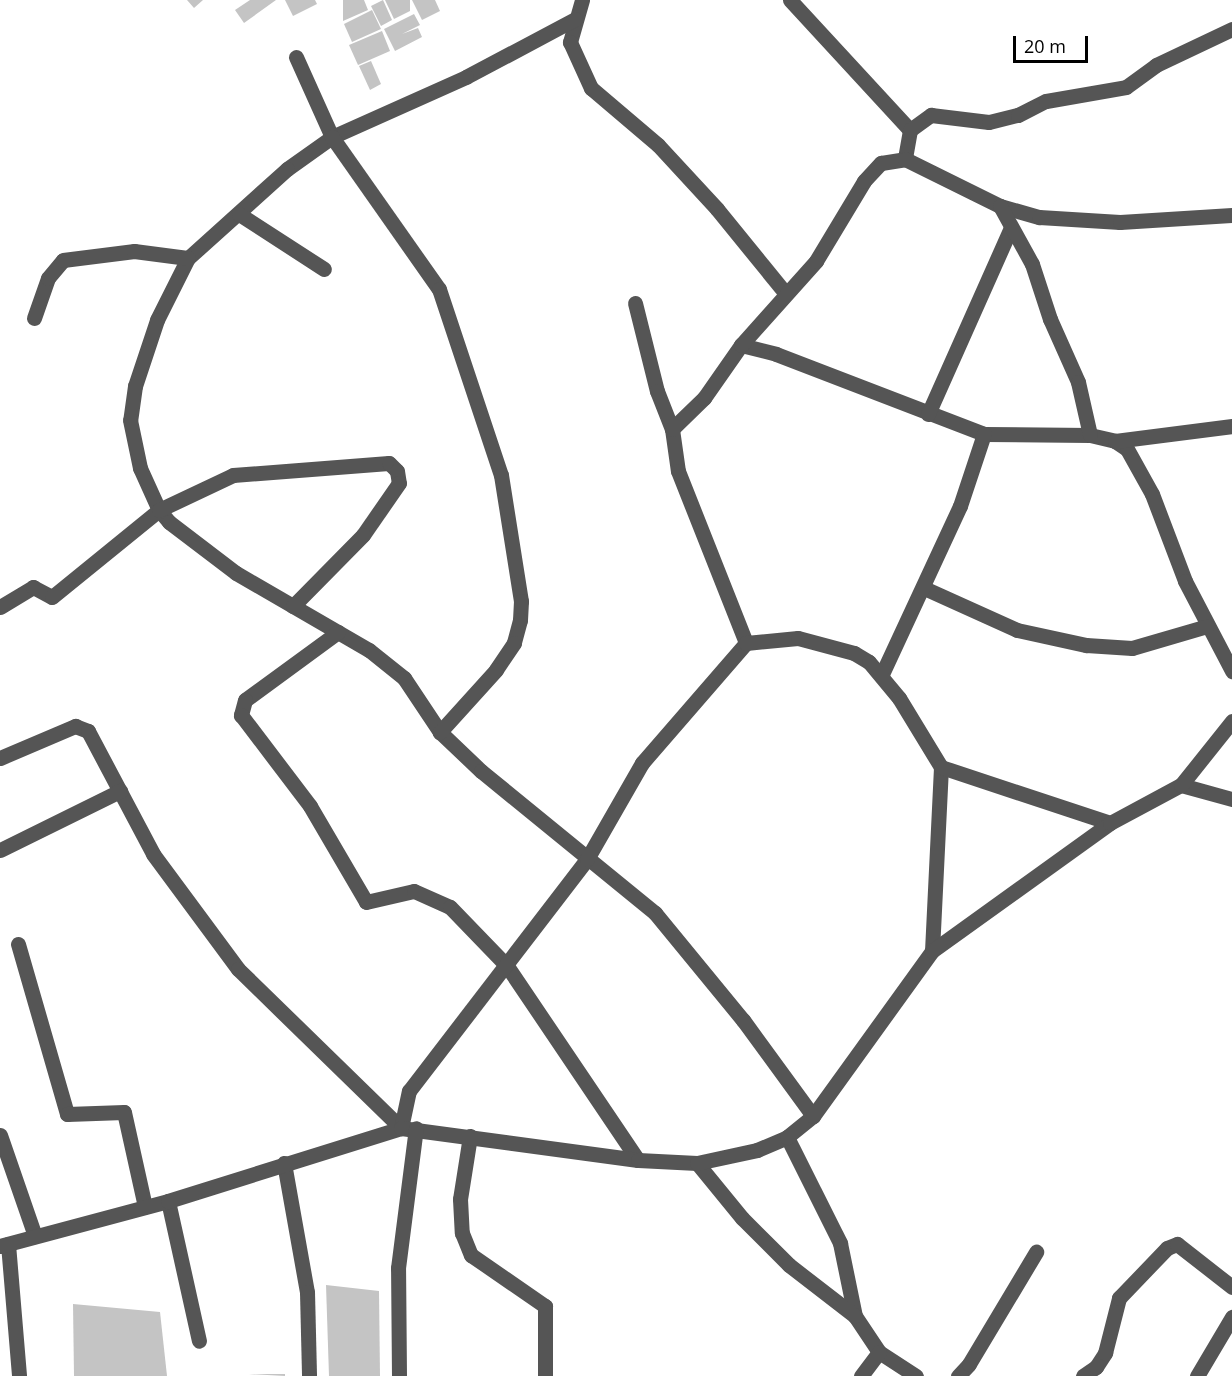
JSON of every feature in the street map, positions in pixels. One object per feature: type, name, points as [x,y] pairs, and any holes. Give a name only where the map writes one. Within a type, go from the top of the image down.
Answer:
[{"type":"street","points":[[582,0],[570,42],[591,88],[658,145],[717,209],[786,294]]},
{"type":"street","points":[[790,0],[910,130]]},
{"type":"street","points":[[575,19],[466,77],[332,137],[287,169],[188,258],[142,358],[130,420],[140,468],[159,510],[236,573],[338,632],[404,678],[440,732],[587,859],[655,914],[743,1020],[813,1116]]},
{"type":"street","points":[[905,159],[910,130],[931,115],[989,122],[1018,115],[1046,101],[1126,87],[1156,65],[1232,29]]},
{"type":"street","points":[[296,57],[332,137],[439,289],[491,435],[501,475],[521,601],[520,620],[514,643],[496,670],[440,732]]},
{"type":"street","points":[[672,429],[704,399],[741,345],[816,261],[864,181],[881,163],[905,159],[1000,206],[1039,217],[1120,222],[1232,215]]},
{"type":"street","points":[[1000,206],[1032,264],[1050,319],[1078,382],[1090,435]]},
{"type":"street","points":[[238,214],[324,269]]},
{"type":"street","points":[[928,414],[1011,228]]},
{"type":"street","points":[[34,318],[48,278],[63,260],[134,251],[188,258]]},
{"type":"street","points":[[635,303],[657,390],[672,429],[678,471],[746,643]]},
{"type":"street","points":[[741,345],[776,354],[984,434],[1090,435],[1115,441],[1127,449],[1152,494],[1165,534],[1207,626],[1232,671]]},
{"type":"street","points":[[1115,441],[1232,426]]},
{"type":"street","points":[[882,674],[924,588],[960,506],[984,434]]},
{"type":"street","points":[[0,607],[33,587],[52,597],[159,510],[233,475],[388,463],[397,471],[399,483],[363,535],[293,606]]},
{"type":"street","points":[[924,588],[1017,630],[1086,645],[1132,648],[1207,626]]},
{"type":"street","points":[[338,632],[244,700],[240,707],[241,715],[310,806],[359,895],[366,902],[378,902],[414,891],[450,907],[507,966],[638,1160]]},
{"type":"street","points":[[399,1376],[398,1269],[409,1091],[587,859],[642,763],[746,643],[798,638],[854,653],[882,674],[941,767],[932,951]]},
{"type":"street","points":[[19,1376],[4,1245],[168,1201],[284,1163],[408,1128],[638,1160],[697,1163],[757,1150],[787,1137],[813,1116],[932,951],[1110,823],[1181,785],[1232,722]]},
{"type":"street","points":[[0,758],[75,726],[83,726],[153,854],[238,969],[408,1128]]},
{"type":"street","points":[[941,767],[1110,823]]},
{"type":"street","points":[[1181,785],[1232,799]]},
{"type":"street","points":[[0,850],[120,791]]},
{"type":"street","points":[[18,944],[67,1114],[124,1112],[145,1207]]},
{"type":"street","points":[[0,1136],[35,1236]]},
{"type":"street","points":[[470,1136],[460,1199],[462,1233],[471,1255],[544,1306],[545,1376]]},
{"type":"street","points":[[787,1137],[840,1243],[855,1316]]},
{"type":"street","points":[[284,1163],[307,1292],[309,1376]]},
{"type":"street","points":[[697,1163],[742,1218],[789,1265],[855,1316],[879,1352],[916,1376]]},
{"type":"street","points":[[168,1201],[199,1341]]},
{"type":"street","points":[[1083,1376],[1096,1367],[1105,1353],[1119,1298],[1167,1248],[1177,1244],[1232,1287]]},
{"type":"street","points":[[958,1376],[969,1364],[1036,1252]]},
{"type":"street","points":[[1197,1376],[1232,1317]]},
{"type":"street","points":[[861,1376],[879,1352]]},
{"type":"building","points":[[187,0],[203,0],[194,8]]},
{"type":"building","points":[[250,0],[276,0],[244,23],[235,10]]},
{"type":"building","points":[[285,0],[315,0],[317,4],[293,16]]},
{"type":"building","points":[[343,0],[364,0],[368,10],[343,21]]},
{"type":"building","points":[[383,0],[392,20],[381,26],[371,6]]},
{"type":"building","points":[[385,0],[410,0],[410,11],[394,19]]},
{"type":"building","points":[[412,0],[435,0],[440,11],[422,20]]},
{"type":"building","points":[[372,10],[381,29],[352,42],[344,24]]},
{"type":"building","points":[[414,14],[420,25],[402,34],[418,28],[422,37],[395,51],[384,29]]},
{"type":"building","points":[[382,31],[390,51],[358,65],[349,45]]},
{"type":"building","points":[[371,61],[381,84],[370,90],[359,66]]},
{"type":"building","points":[[326,1285],[379,1291],[380,1376],[329,1376]]},
{"type":"building","points":[[73,1304],[160,1312],[167,1376],[74,1376]]},
{"type":"building","points":[[249,1374],[285,1374],[285,1376]]}]
